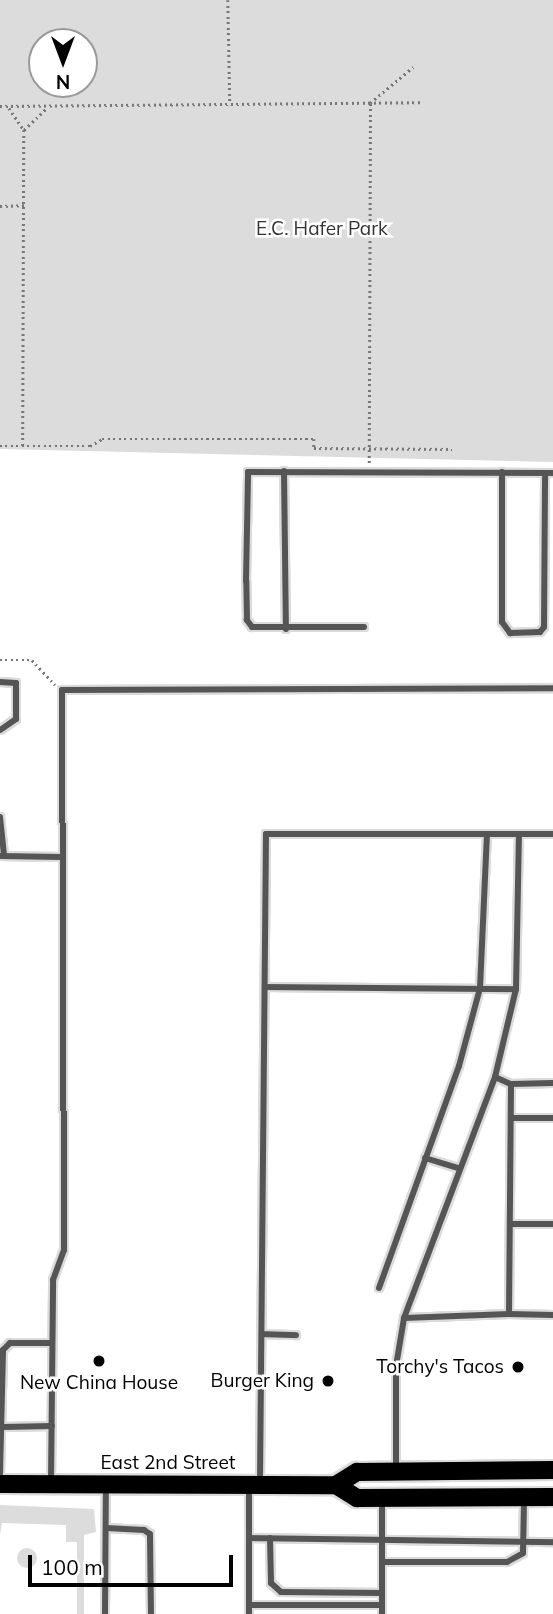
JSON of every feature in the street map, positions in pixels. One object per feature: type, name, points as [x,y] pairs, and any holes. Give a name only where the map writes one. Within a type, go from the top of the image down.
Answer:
[{"type":"main road","name":"East 2nd Street","points":[[335,1485],[357,1472],[553,1470]]},
{"type":"main road","name":"East 2nd Street","points":[[0,1484],[335,1485],[357,1498],[553,1497]]},
{"type":"lane","points":[[364,627],[252,627],[247,620],[248,472],[370,470],[502,472],[549,473],[544,627],[540,632],[510,633],[502,622],[502,472]]},
{"type":"lane","points":[[284,471],[286,629]]},
{"type":"lane","points":[[0,682],[16,683],[16,719],[0,730]]},
{"type":"lane","points":[[51,1484],[53,1280],[64,1250],[66,1017],[60,857],[62,690],[553,688]]},
{"type":"lane","points":[[0,817],[2,856],[60,857]]},
{"type":"lane","points":[[249,1614],[249,1538],[261,1334],[266,834],[553,834]]},
{"type":"lane","points":[[379,1288],[459,1066],[481,988],[486,834]]},
{"type":"lane","points":[[396,1472],[396,1366],[404,1318],[458,1168],[495,1077],[516,989],[519,834]]},
{"type":"lane","points":[[265,987],[516,989]]},
{"type":"lane","points":[[495,1077],[511,1084],[553,1083]]},
{"type":"lane","points":[[509,1314],[511,1084]]},
{"type":"lane","points":[[511,1118],[553,1118]]},
{"type":"lane","points":[[425,1158],[458,1168]]},
{"type":"lane","points":[[510,1224],[553,1224]]},
{"type":"lane","points":[[404,1318],[553,1315]]},
{"type":"lane","points":[[261,1334],[296,1335]]},
{"type":"lane","points":[[0,1474],[3,1350],[10,1343],[52,1343]]},
{"type":"lane","points":[[3,1427],[52,1426]]},
{"type":"lane","points":[[105,1614],[106,1484]]},
{"type":"lane","points":[[382,1497],[382,1614]]},
{"type":"lane","points":[[382,1562],[507,1562],[523,1553],[524,1497]]},
{"type":"lane","points":[[106,1528],[144,1530],[150,1534],[151,1614]]},
{"type":"lane","points":[[249,1538],[553,1542]]},
{"type":"lane","points":[[270,1538],[271,1583],[281,1592],[382,1593]]},
{"type":"lane","points":[[249,1605],[382,1605]]},
{"type":"path","points":[[228,0],[230,105]]},
{"type":"path","points":[[370,470],[370,103],[413,67]]},
{"type":"path","points":[[0,106],[47,108],[421,102]]},
{"type":"path","points":[[9,108],[24,130],[23,446]]},
{"type":"path","points":[[24,130],[47,108]]},
{"type":"path","points":[[0,206],[24,205]]},
{"type":"path","points":[[0,446],[90,446],[102,439],[314,439],[314,448],[452,449]]},
{"type":"path","points":[[0,660],[32,660],[62,690]]},
{"type":"green space","name":"E.C. Hafer Park","points":[[0,0],[553,0],[553,462],[0,449]]},
{"type":"green space","points":[[0,1505],[94,1509],[96,1532],[84,1535],[84,1614],[77,1614],[77,1542],[66,1542],[66,1525],[2,1523],[0,1535]]},
{"type":"green space","points":[[23,1548],[31,1548],[37,1558],[31,1568],[23,1568],[17,1562],[17,1554]]},
{"type":"place","name":"New China House","points":[[99,1361]]},
{"type":"place","name":"Torchy's Tacos","points":[[518,1367]]},
{"type":"place","name":"Burger King","points":[[328,1381]]}]
